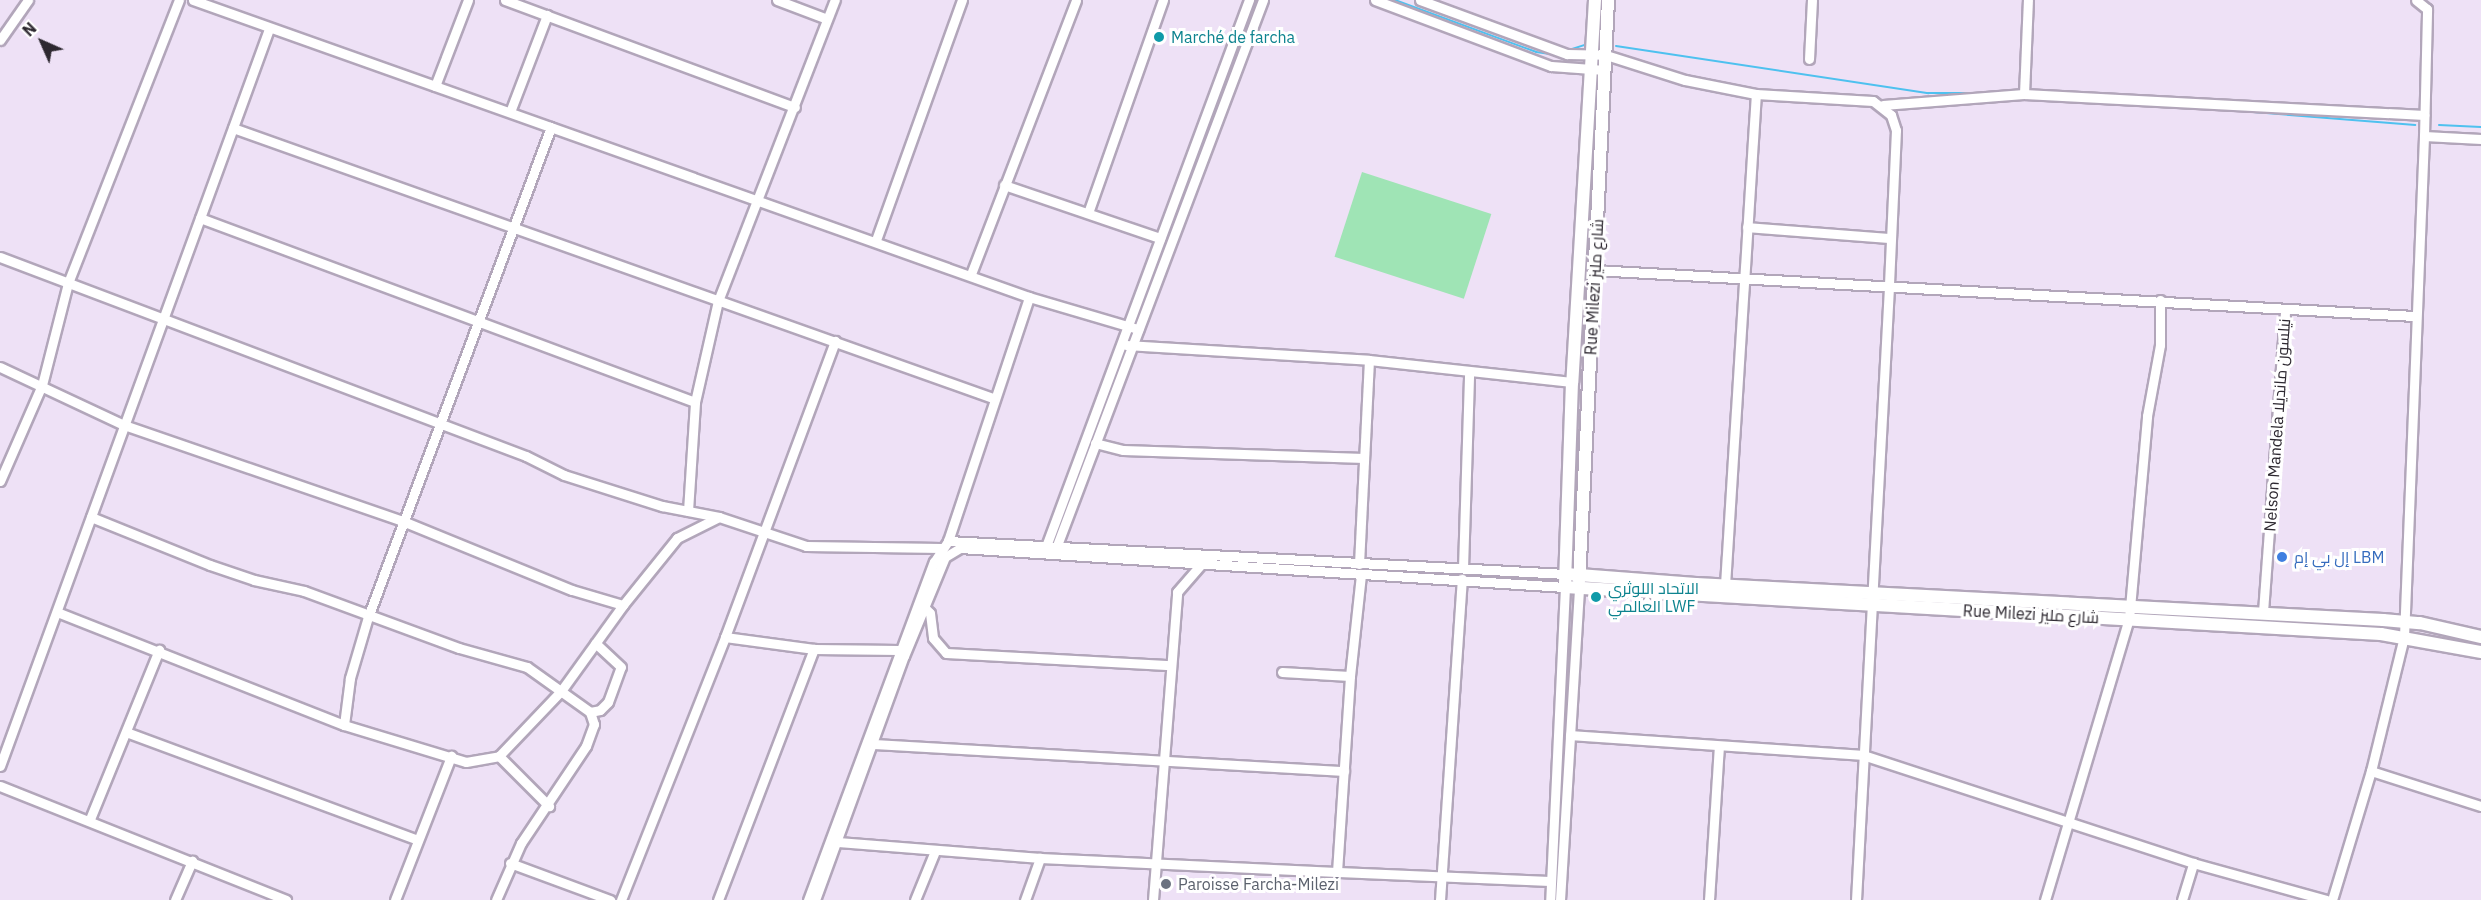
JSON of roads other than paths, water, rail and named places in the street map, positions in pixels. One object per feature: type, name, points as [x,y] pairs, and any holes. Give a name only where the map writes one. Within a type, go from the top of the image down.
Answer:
[{"type":"street","points":[[0,40],[28,0]]},
{"type":"street","points":[[0,481],[42,385],[68,283],[179,0]]},
{"type":"street","points":[[193,0],[269,29],[876,240],[1029,297],[1138,329]]},
{"type":"street","points":[[435,86],[468,0]]},
{"type":"street","points":[[505,0],[795,107]]},
{"type":"street","points":[[777,0],[827,19]]},
{"type":"street","points":[[688,511],[695,402],[718,302],[835,0]]},
{"type":"street","points":[[876,240],[962,0]]},
{"type":"street","points":[[971,274],[1076,0]]},
{"type":"street","points":[[1088,213],[1164,0]]},
{"type":"street","points":[[1051,549],[1128,326],[1249,0]]},
{"type":"street","points":[[1051,549],[1095,443],[1263,0]]},
{"type":"street","points":[[1375,0],[1551,66],[1605,70]]},
{"type":"street","points":[[1420,0],[1567,54],[1606,55],[1685,81],[1756,94],[1873,101],[1883,105],[2024,94],[2424,115]]},
{"type":"street","name":"Rue Milezi شارع مليز","points":[[1595,0],[1572,382],[1565,587],[1871,606],[2130,613],[2263,612],[2402,621],[2481,637]]},
{"type":"street","name":"Rue Milezi شارع مليز","points":[[1579,588],[1608,0]]},
{"type":"street","points":[[1809,59],[1812,0]]},
{"type":"street","points":[[2024,94],[2028,0]]},
{"type":"street","points":[[2332,900],[2371,771],[2404,637],[2402,621],[2424,136],[2427,9],[2416,0]]},
{"type":"street","points":[[510,112],[547,15]]},
{"type":"street","points":[[0,766],[269,29]]},
{"type":"street","points":[[1725,585],[1756,94]]},
{"type":"street","points":[[1856,900],[1870,593],[1892,237],[1896,130],[1883,105]]},
{"type":"street","points":[[344,725],[350,678],[369,616],[551,127]]},
{"type":"street","points":[[233,128],[512,230],[993,398]]},
{"type":"street","points":[[2424,136],[2481,139]]},
{"type":"street","points":[[1004,185],[1160,238]]},
{"type":"street","points":[[200,218],[695,402]]},
{"type":"street","points":[[1747,227],[1892,237]]},
{"type":"street","points":[[0,257],[440,424],[564,475],[819,547],[941,548]]},
{"type":"street","points":[[1594,270],[2415,316]]},
{"type":"street","points":[[808,900],[899,650],[941,548],[948,541],[993,398],[1029,297]]},
{"type":"street","points":[[2045,900],[2067,822],[2107,702],[2130,613],[2147,416],[2160,345],[2160,300]]},
{"type":"street","name":"Nelson Mandela نيلسون مانديلا","points":[[2263,612],[2285,310]]},
{"type":"street","points":[[621,900],[725,637],[835,341]]},
{"type":"street","points":[[1122,343],[1131,348],[1369,360],[1469,373],[1572,382]]},
{"type":"street","points":[[1359,564],[1369,360]]},
{"type":"street","points":[[0,367],[124,424],[405,522],[572,590],[623,605]]},
{"type":"street","points":[[1462,568],[1469,373]]},
{"type":"street","points":[[1095,443],[1123,450],[1364,458]]},
{"type":"street","points":[[91,517],[210,566],[254,580],[304,591],[369,616],[527,667],[590,712],[594,724],[586,746],[510,863],[496,900]]},
{"type":"street","points":[[57,612],[159,650],[344,725],[466,762],[499,756],[561,691],[623,605],[676,538],[718,517]]},
{"type":"street","points":[[948,541],[1361,575],[1462,579],[1565,587],[1550,900]]},
{"type":"street","points":[[815,900],[924,607],[945,557],[952,550],[1051,549],[1566,574]]},
{"type":"street","points":[[1153,900],[1179,588],[1203,562]]},
{"type":"street","name":"Rue Milezi شارع مليز","points":[[1566,574],[1870,593],[2130,613],[2404,637],[2481,652]]},
{"type":"street","points":[[1337,872],[1350,676],[1361,575]]},
{"type":"street","points":[[1440,900],[1462,579]]},
{"type":"street","points":[[1560,900],[1579,588]]},
{"type":"street","points":[[924,607],[932,620],[933,638],[946,653],[1171,666]]},
{"type":"street","points":[[725,637],[814,649],[899,650]]},
{"type":"street","points":[[590,712],[600,710],[608,702],[621,667],[595,643]]},
{"type":"street","points":[[718,900],[814,649]]},
{"type":"street","points":[[90,819],[159,650]]},
{"type":"street","points":[[1282,672],[1350,676]]},
{"type":"street","points":[[126,732],[418,840]]},
{"type":"street","points":[[1570,735],[1863,755],[2193,863],[2326,900]]},
{"type":"street","points":[[874,744],[1344,771]]},
{"type":"street","points":[[1709,900],[1719,746]]},
{"type":"street","points":[[395,900],[451,756]]},
{"type":"street","points":[[499,756],[549,806]]},
{"type":"street","points":[[2371,771],[2481,806]]},
{"type":"street","points":[[0,786],[90,819],[286,900]]},
{"type":"street","points":[[838,842],[1040,858],[1441,879],[1551,881]]},
{"type":"street","points":[[915,900],[935,851]]},
{"type":"street","points":[[1025,900],[1040,858]]},
{"type":"street","points":[[175,900],[192,861]]},
{"type":"street","points":[[510,863],[610,900]]},
{"type":"street","points":[[2182,900],[2193,863]]},
{"type":"waterway","points":[[1395,0],[1536,52],[1558,55]]},
{"type":"waterway","points":[[1569,50],[1587,44]]},
{"type":"waterway","points":[[1616,46],[1928,93],[1976,93]]},
{"type":"waterway","points":[[2191,107],[2415,125]]},
{"type":"waterway","points":[[2439,125],[2481,127]]},
{"type":"place","name":"Marché de farcha","points":[[1159,37]]},
{"type":"place","name":"إل بي إم LBM","points":[[2282,557]]},
{"type":"place","name":"الاتحاد اللوثري العالمي LWF","points":[[1596,597]]},
{"type":"place","name":"Paroisse Farcha-Milezi","points":[[1166,884]]}]
